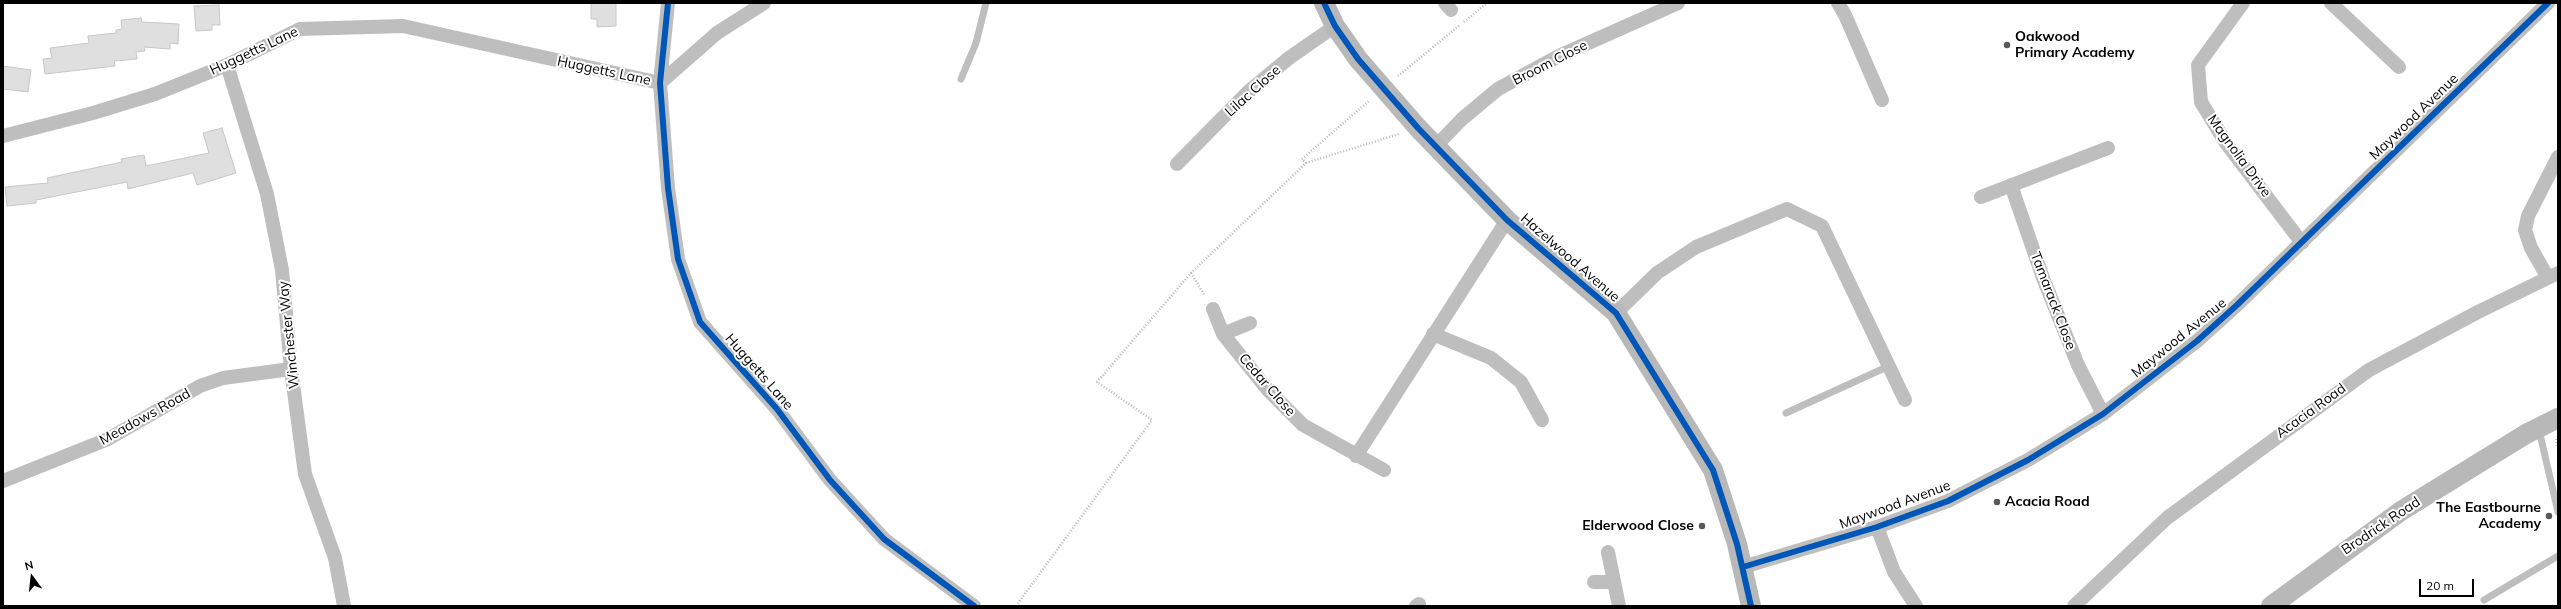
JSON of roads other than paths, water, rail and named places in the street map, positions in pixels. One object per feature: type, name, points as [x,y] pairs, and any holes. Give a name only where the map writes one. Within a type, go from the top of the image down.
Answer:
[{"type":"street","points":[[660,82],[668,3]]},
{"type":"street","points":[[660,82],[717,33],[764,3]]},
{"type":"street","name":"Hazelwood Avenue","points":[[1324,3],[1335,26],[1383,89],[1418,128],[1507,220],[1616,313],[1713,470],[1743,567],[1751,606]]},
{"type":"street","name":"Broom Close","points":[[1437,146],[1462,119],[1498,89],[1559,56],[1678,3]]},
{"type":"street","points":[[1838,3],[1845,15],[1882,100]]},
{"type":"street","name":"Magnolia Drive","points":[[2243,3],[2198,65],[2201,102],[2226,143],[2302,243]]},
{"type":"street","points":[[2331,3],[2399,67]]},
{"type":"street","name":"Maywood Avenue","points":[[1743,567],[1876,527],[1948,501],[2028,460],[2103,414],[2197,342],[2302,243],[2548,3]]},
{"type":"street","name":"Huggetts Lane","points":[[3,136],[126,104],[227,65],[300,28],[403,26],[660,82],[668,188],[678,259],[700,322],[777,409],[830,480],[884,539],[974,606]]},
{"type":"street","name":"Lilac Close","points":[[1177,164],[1248,92],[1289,58],[1335,26]]},
{"type":"street","name":"Winchester Way","points":[[227,65],[267,194],[282,270],[291,368],[305,474],[335,558],[344,606]]},
{"type":"street","points":[[1981,197],[2108,148]]},
{"type":"street","points":[[2553,276],[2531,248],[2525,230],[2528,216],[2558,157]]},
{"type":"street","name":"Tamarack Close","points":[[2011,185],[2066,336],[2103,414]]},
{"type":"street","points":[[1616,313],[1657,273],[1696,247],[1787,209],[1822,226],[1905,400]]},
{"type":"street","points":[[1356,456],[1507,220]]},
{"type":"street","name":"Acacia Road","points":[[2074,606],[2167,518],[2369,370],[2478,312],[2553,276]]},
{"type":"street","name":"Cedar Close","points":[[1214,309],[1223,334],[1268,390],[1303,425],[1356,456],[1384,470]]},
{"type":"street","points":[[1223,334],[1250,323]]},
{"type":"street","points":[[1433,334],[1491,358],[1521,382],[1542,420]]},
{"type":"street","name":"Meadows Road","points":[[3,481],[108,439],[206,384],[244,374],[291,368]]},
{"type":"street","name":"Brodrick Road","points":[[2271,606],[2400,511],[2558,418]]},
{"type":"street","points":[[1876,527],[1894,572],[1916,606]]},
{"type":"street","points":[[1608,552],[1619,606]]},
{"type":"street","points":[[1594,582],[1613,582]]},
{"type":"lane","points":[[961,79],[976,43],[986,3]]},
{"type":"lane","points":[[1786,413],[1889,366]]},
{"type":"lane","points":[[2539,428],[2558,512]]},
{"type":"lane","points":[[2484,600],[2558,556]]},
{"type":"place","name":"Oakwood Primary Academy","points":[[2007,45]]},
{"type":"place","name":"Acacia Road","points":[[1997,502]]},
{"type":"place","name":"The Eastbourne Academy","points":[[2549,516]]},
{"type":"place","name":"Elderwood Close","points":[[1702,526]]}]
